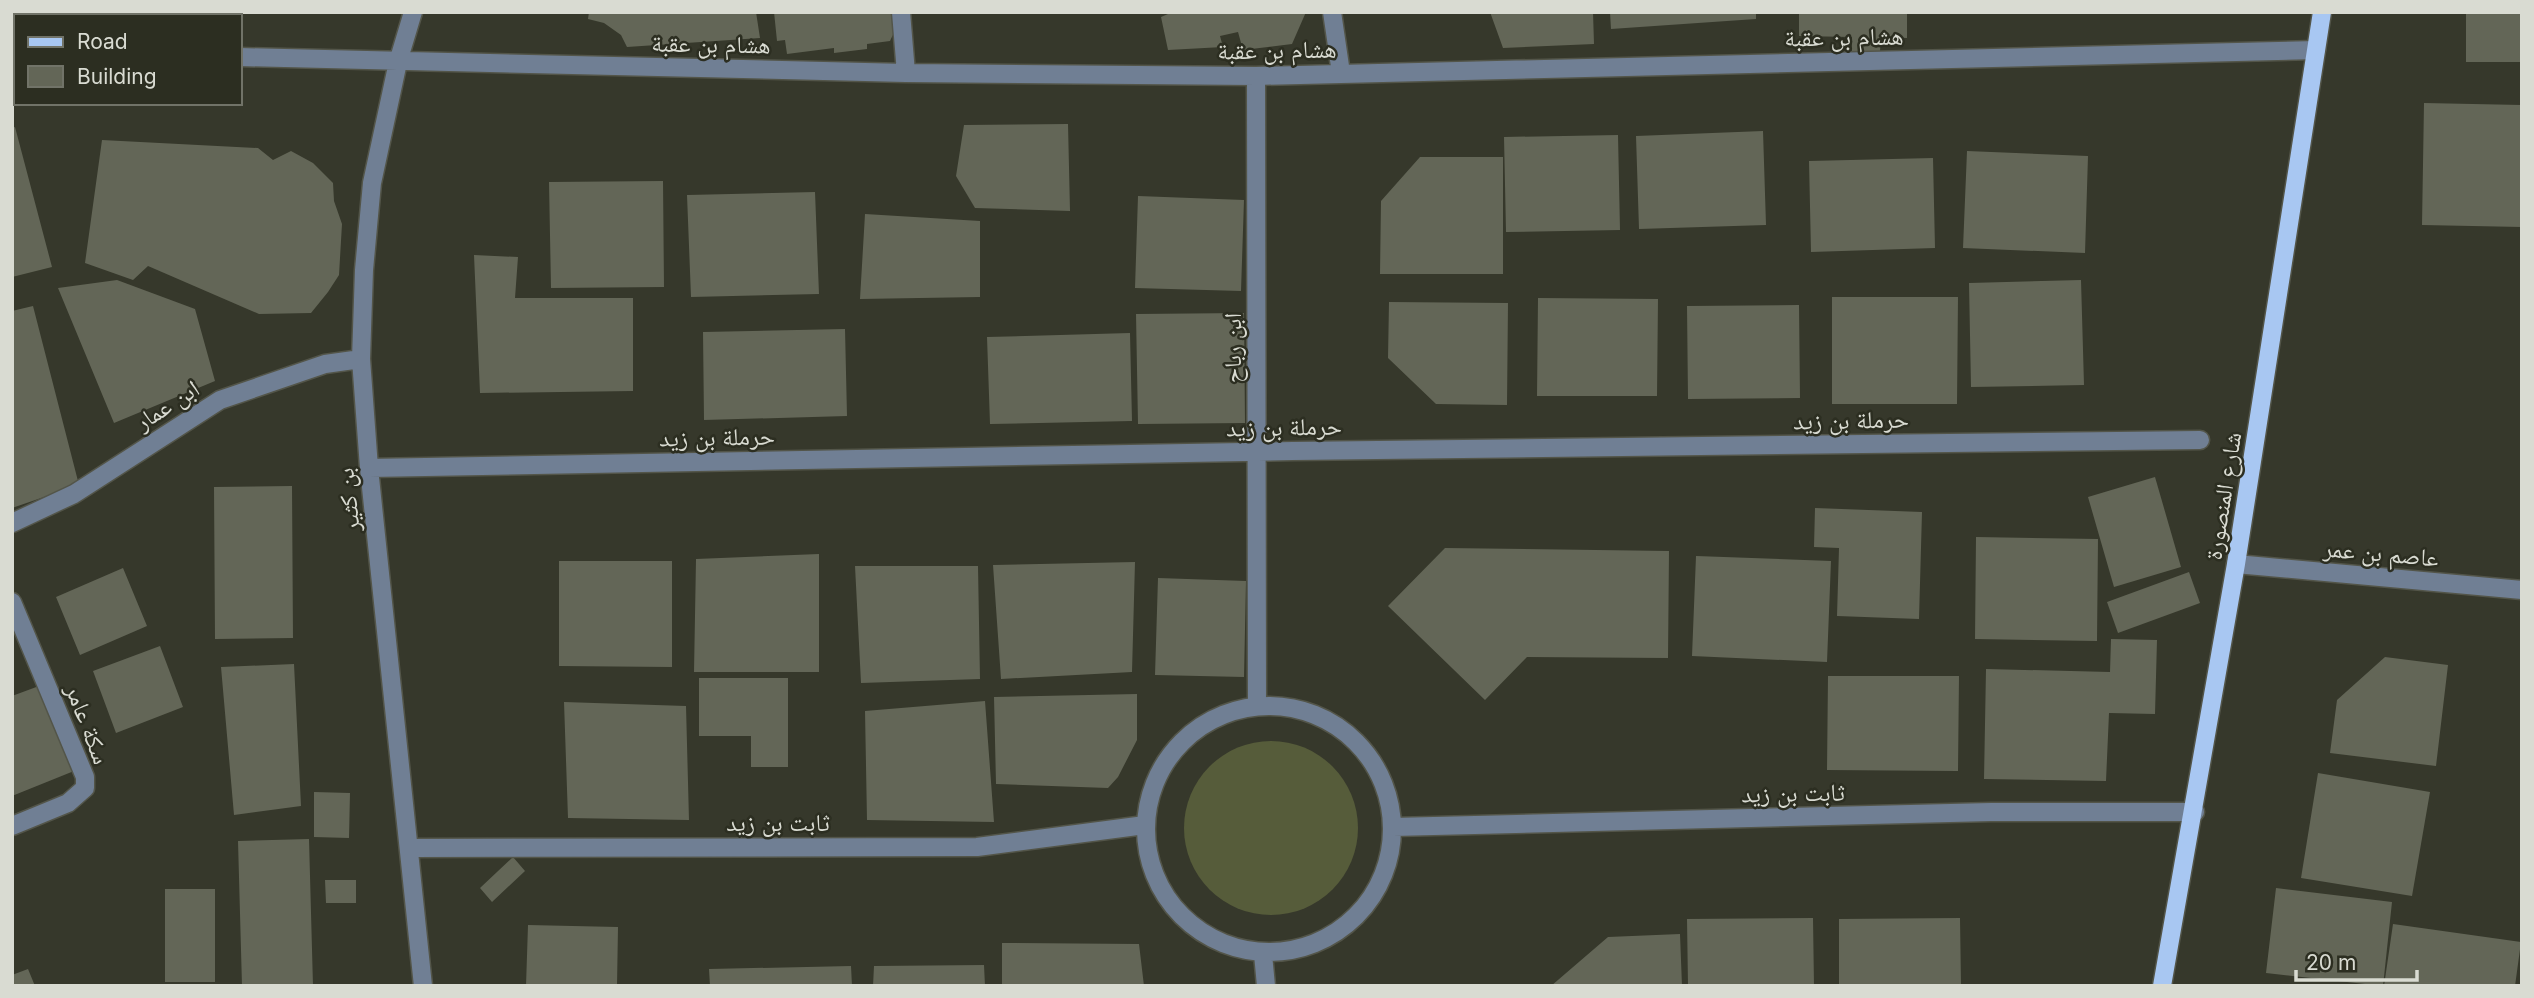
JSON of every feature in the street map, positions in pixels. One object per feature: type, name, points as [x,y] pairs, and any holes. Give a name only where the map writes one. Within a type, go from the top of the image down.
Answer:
[{"type":"main road","name":"شارع المنصورة","points":[[2162,986],[2236,564],[2322,12]]},
{"type":"street","name":"بن كثير","points":[[413,12],[398,62],[372,183],[364,270],[361,359],[369,468],[424,986]]},
{"type":"street","points":[[901,12],[906,73]]},
{"type":"street","points":[[1332,12],[1341,73]]},
{"type":"street","name":"هشام بن عقبة","points":[[242,57],[906,73],[1256,76],[2316,50]]},
{"type":"street","name":"ابن رباح","points":[[1256,76],[1257,705]]},
{"type":"street","name":"ابن عمار","points":[[12,523],[74,494],[220,400],[325,365],[361,359]]},
{"type":"street","name":"حرملة بن زيد","points":[[369,468],[1257,452],[2200,440]]},
{"type":"street","name":"عاصم بن عمر","points":[[2236,564],[2522,590]]},
{"type":"street","name":"سكة عامر","points":[[12,601],[85,777],[85,788],[68,803],[12,826]]},
{"type":"street","points":[[1257,705],[1297,708],[1335,724],[1366,751],[1386,787],[1393,827],[1387,868],[1368,903],[1359,913],[1339,931],[1303,949],[1263,954],[1225,946],[1193,926],[1166,898],[1150,864],[1146,825],[1151,790],[1167,758],[1192,732],[1222,714],[1257,705]]},
{"type":"street","name":"ثابت بن زيد","points":[[1393,827],[1991,812],[2194,812]]},
{"type":"street","name":"ثابت بن زيد","points":[[410,848],[977,847],[1146,825]]},
{"type":"street","points":[[1263,954],[1266,986]]},
{"type":"green space","points":[[1271,741],[1304,748],[1332,767],[1351,795],[1358,828],[1351,861],[1332,889],[1304,908],[1271,915],[1238,908],[1210,889],[1191,861],[1184,828],[1191,795],[1210,767],[1238,748]]},
{"type":"building","points":[[589,12],[756,12],[760,38],[627,47],[621,35],[604,23],[588,19]]},
{"type":"building","points":[[774,12],[895,12],[897,26],[890,41],[867,44],[867,49],[834,53],[834,48],[787,54],[785,40],[777,41]]},
{"type":"building","points":[[1168,12],[1306,12],[1292,44],[1243,50],[1238,32],[1220,36],[1223,47],[1168,50],[1161,17]]},
{"type":"building","points":[[1490,12],[1593,12],[1594,44],[1503,48]]},
{"type":"building","points":[[1610,12],[1756,12],[1756,19],[1611,29]]},
{"type":"building","points":[[1799,12],[1907,12],[1907,38],[1881,37],[1880,51],[1852,51],[1852,37],[1799,36]]},
{"type":"building","points":[[2466,12],[2522,12],[2522,62],[2466,62]]},
{"type":"building","points":[[2424,103],[2522,105],[2522,227],[2422,225]]},
{"type":"building","points":[[1068,124],[1070,211],[975,208],[956,176],[964,125]]},
{"type":"building","points":[[15,127],[52,267],[12,277],[12,128]]},
{"type":"building","points":[[1763,131],[1766,225],[1639,229],[1636,136]]},
{"type":"building","points":[[1618,135],[1620,230],[1506,232],[1504,137]]},
{"type":"building","points":[[102,140],[258,148],[273,160],[291,151],[313,163],[333,183],[334,201],[342,224],[339,275],[311,313],[259,314],[148,266],[133,280],[85,263]]},
{"type":"building","points":[[1967,151],[2088,156],[2085,253],[1963,248]]},
{"type":"building","points":[[1420,157],[1503,157],[1503,274],[1380,274],[1381,201]]},
{"type":"building","points":[[1933,158],[1935,248],[1811,252],[1809,161]]},
{"type":"building","points":[[663,181],[664,287],[551,288],[549,182]]},
{"type":"building","points":[[815,192],[819,294],[691,297],[687,195]]},
{"type":"building","points":[[1138,196],[1244,200],[1241,291],[1135,288]]},
{"type":"building","points":[[865,214],[980,221],[980,297],[860,299]]},
{"type":"building","points":[[474,255],[518,257],[515,298],[633,298],[633,391],[480,393]]},
{"type":"building","points":[[117,280],[195,309],[215,381],[114,423],[58,288]]},
{"type":"building","points":[[2081,280],[2084,385],[1971,387],[1969,283]]},
{"type":"building","points":[[1832,297],[1958,297],[1957,404],[1832,404]]},
{"type":"building","points":[[1538,298],[1658,299],[1657,396],[1537,396]]},
{"type":"building","points":[[1389,302],[1508,303],[1507,405],[1436,404],[1388,358]]},
{"type":"building","points":[[1799,305],[1800,398],[1688,399],[1687,306]]},
{"type":"building","points":[[33,306],[79,485],[12,508],[12,311]]},
{"type":"building","points":[[1244,313],[1245,423],[1138,424],[1136,314]]},
{"type":"building","points":[[845,329],[847,416],[704,420],[703,332]]},
{"type":"building","points":[[1130,333],[1132,421],[990,424],[987,337]]},
{"type":"building","points":[[2155,477],[2181,567],[2114,587],[2088,497]]},
{"type":"building","points":[[292,486],[293,638],[215,639],[214,487]]},
{"type":"building","points":[[1815,508],[1922,512],[1919,619],[1837,616],[1839,548],[1814,547]]},
{"type":"building","points":[[1976,537],[2098,539],[2097,641],[1975,639]]},
{"type":"building","points":[[1445,548],[1669,551],[1668,658],[1527,657],[1485,700],[1388,606]]},
{"type":"building","points":[[819,554],[819,672],[694,672],[696,559]]},
{"type":"building","points":[[1696,556],[1831,561],[1827,662],[1692,656]]},
{"type":"building","points":[[559,561],[672,561],[672,667],[559,666]]},
{"type":"building","points":[[1135,562],[1132,672],[1001,679],[993,565]]},
{"type":"building","points":[[855,566],[978,566],[980,679],[861,683]]},
{"type":"building","points":[[123,568],[147,626],[80,655],[56,597]]},
{"type":"building","points":[[2189,572],[2200,603],[2118,633],[2107,602]]},
{"type":"building","points":[[1158,578],[1246,581],[1244,677],[1155,675]]},
{"type":"building","points":[[2111,639],[2157,640],[2155,714],[2109,713],[2106,781],[1984,779],[1986,669],[2110,672]]},
{"type":"building","points":[[160,646],[183,707],[116,733],[93,671]]},
{"type":"building","points":[[2385,657],[2448,665],[2436,766],[2330,753],[2337,700]]},
{"type":"building","points":[[294,664],[301,806],[234,815],[221,667]]},
{"type":"building","points":[[1828,676],[1959,676],[1958,771],[1827,770]]},
{"type":"building","points":[[699,678],[788,678],[788,767],[751,767],[751,736],[699,736]]},
{"type":"building","points":[[39,686],[74,771],[12,796],[12,696]]},
{"type":"building","points":[[1137,694],[1137,740],[1118,777],[1108,788],[996,784],[994,697]]},
{"type":"building","points":[[985,701],[994,822],[867,820],[865,711]]},
{"type":"building","points":[[564,702],[686,706],[689,820],[568,818]]},
{"type":"building","points":[[2318,773],[2430,792],[2412,896],[2301,878]]},
{"type":"building","points":[[314,792],[350,793],[349,838],[314,837]]},
{"type":"building","points":[[309,839],[313,986],[242,986],[238,841]]},
{"type":"building","points":[[513,857],[525,871],[492,902],[480,888]]},
{"type":"building","points":[[325,880],[356,880],[356,903],[326,903]]},
{"type":"building","points":[[2276,888],[2392,902],[2383,986],[2266,973]]},
{"type":"building","points":[[165,889],[215,889],[215,982],[165,982]]},
{"type":"building","points":[[1813,918],[1814,986],[1688,986],[1687,919]]},
{"type":"building","points":[[1960,918],[1961,986],[1839,986],[1839,919]]},
{"type":"building","points":[[2393,924],[2521,942],[2515,986],[2384,986]]},
{"type":"building","points":[[528,925],[618,927],[617,986],[526,986]]},
{"type":"building","points":[[1680,934],[1682,986],[1551,986],[1608,937]]},
{"type":"building","points":[[1002,943],[1139,944],[1144,986],[1002,986]]},
{"type":"building","points":[[984,965],[985,986],[873,986],[874,966]]},
{"type":"building","points":[[851,966],[852,986],[710,986],[709,969]]},
{"type":"building","points":[[28,969],[35,986],[12,986],[12,975]]}]
